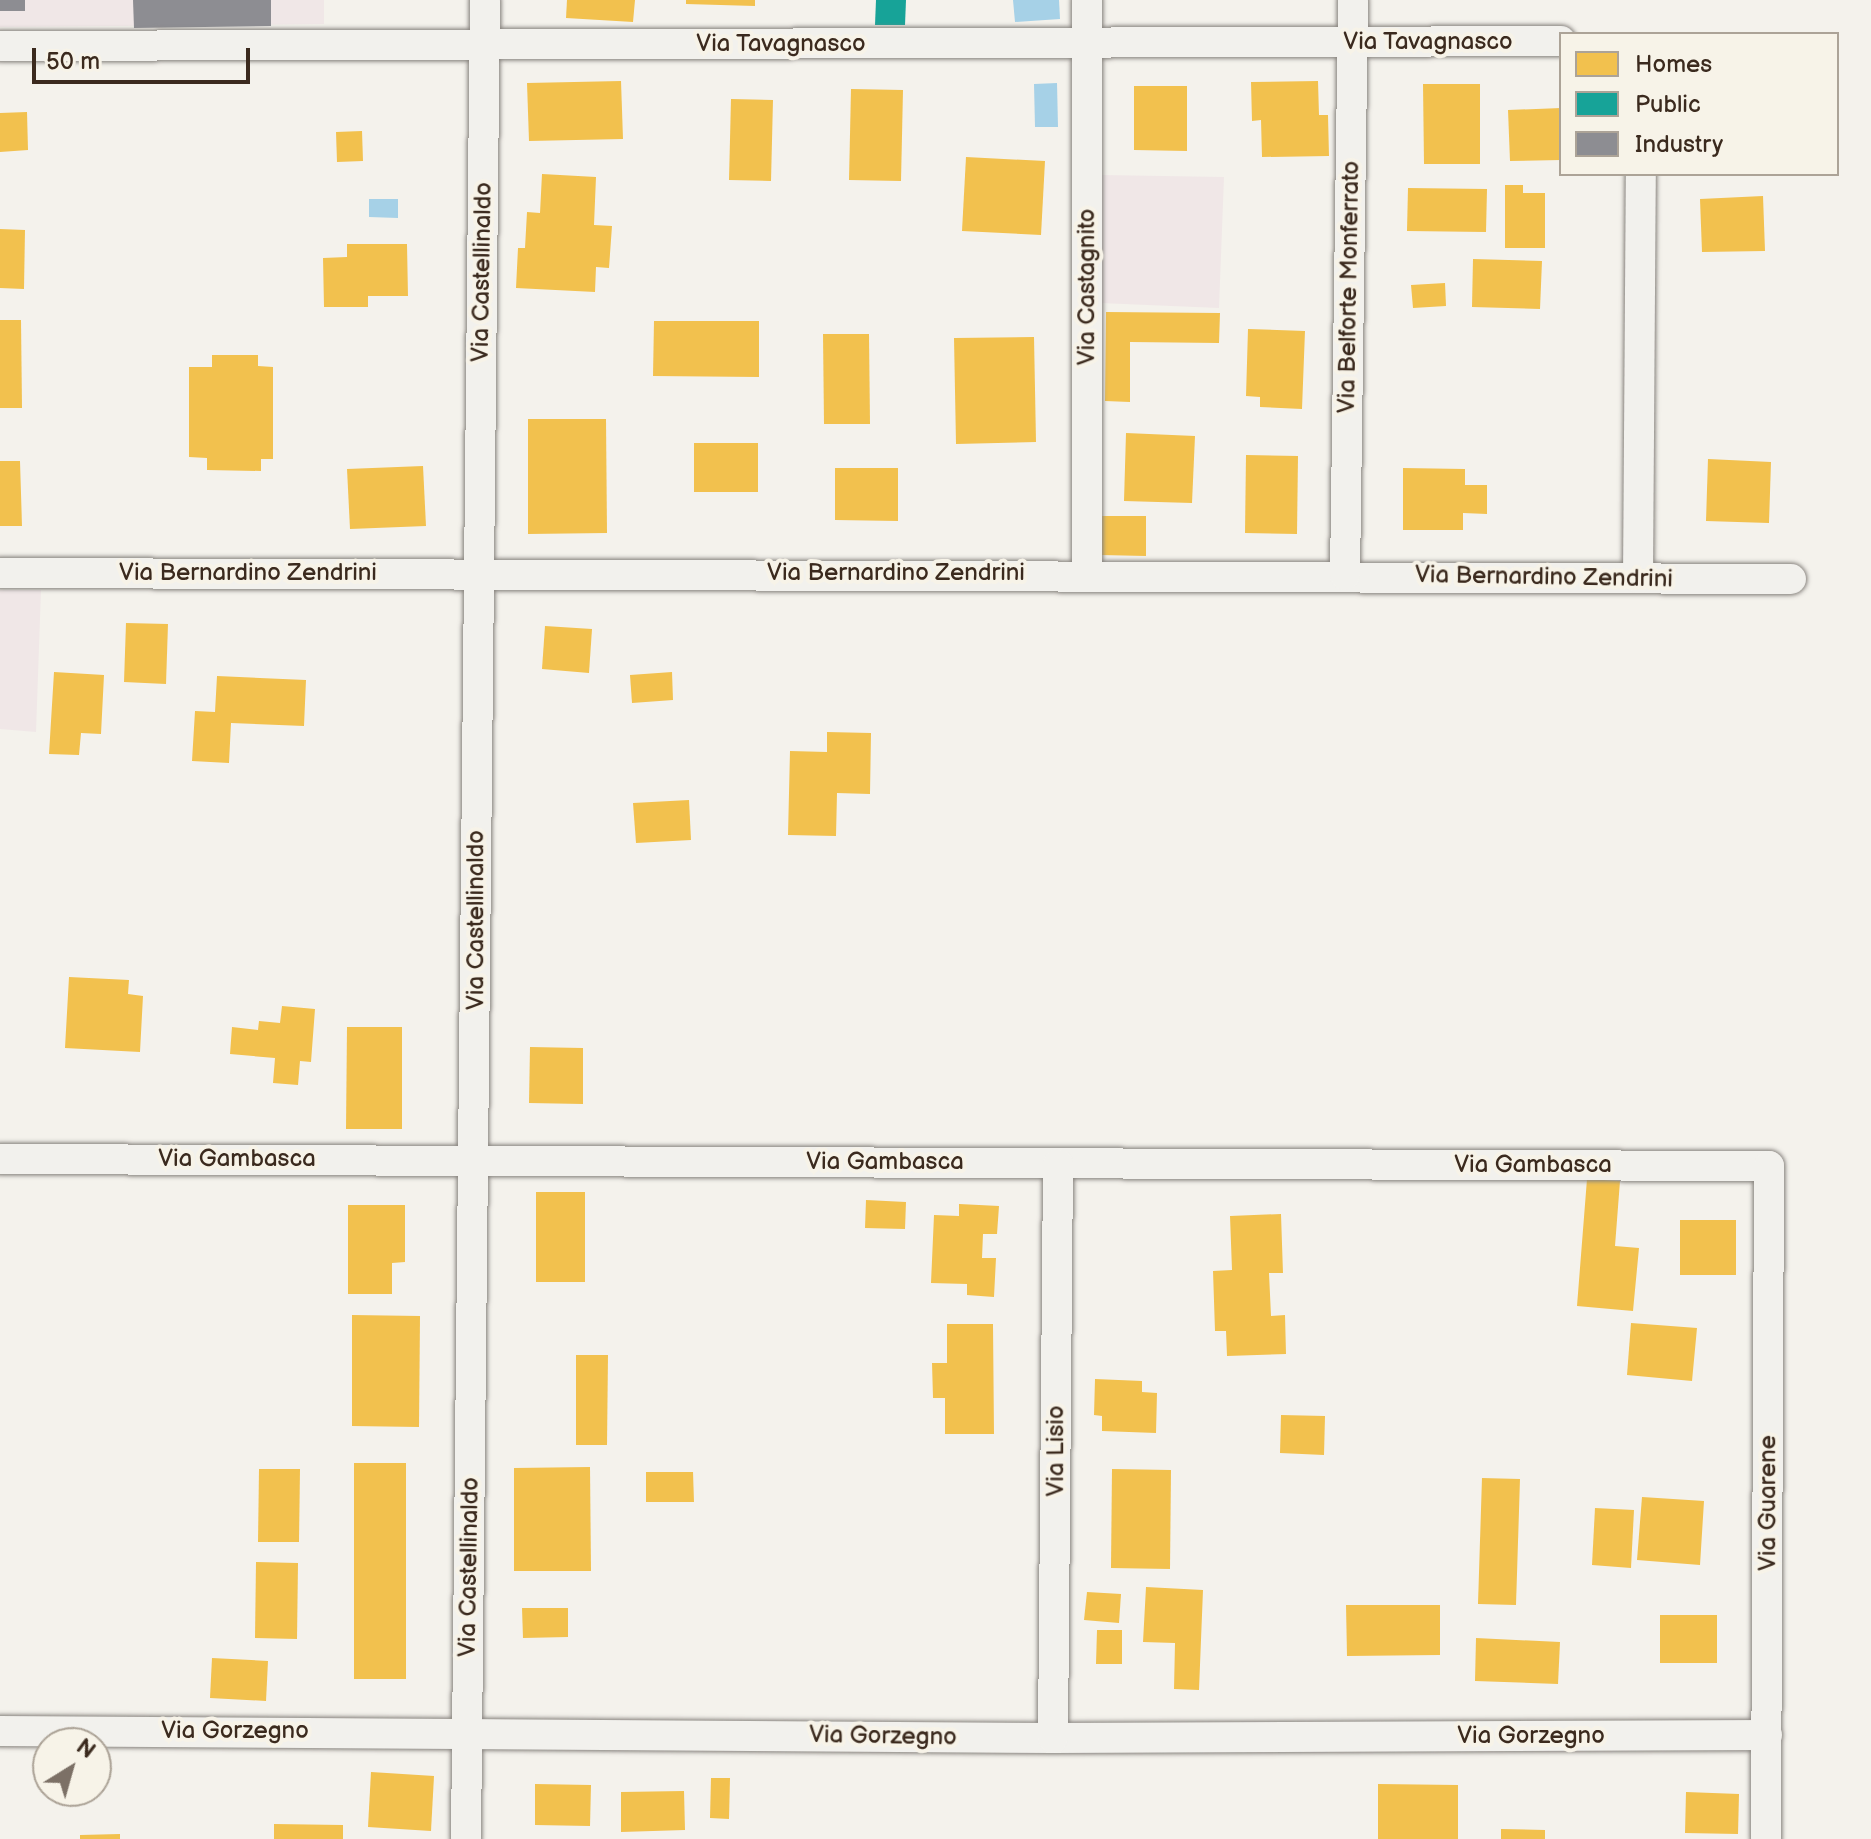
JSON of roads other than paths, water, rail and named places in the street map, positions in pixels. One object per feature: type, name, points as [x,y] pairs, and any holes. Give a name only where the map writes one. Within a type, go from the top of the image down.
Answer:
[{"type":"street","name":"Via Castellinaldo","points":[[466,1839],[485,0]]},
{"type":"street","name":"Via Castagnito","points":[[1087,0],[1087,573]]},
{"type":"street","name":"Via Belforte Monferrato","points":[[1345,575],[1353,0]]},
{"type":"street","name":"Via Tavagnasco","points":[[0,46],[1559,41]]},
{"type":"street","points":[[1638,578],[1641,176]]},
{"type":"street","name":"Via Bernardino Zendrini","points":[[0,573],[1087,573],[1791,579]]},
{"type":"street","name":"Via Gambasca","points":[[0,1159],[1769,1166]]},
{"type":"street","name":"Via Lisio","points":[[1053,1738],[1058,1164]]},
{"type":"street","name":"Via Guarene","points":[[1766,1839],[1769,1166]]},
{"type":"street","name":"Via Gorzegno","points":[[0,1731],[1053,1738],[1767,1735]]},
{"type":"water","points":[[1013,0],[1059,0],[1060,19],[1015,22]]},
{"type":"water","points":[[1057,83],[1058,127],[1035,127],[1034,84]]},
{"type":"water","points":[[369,199],[398,199],[398,218],[369,217]]}]
